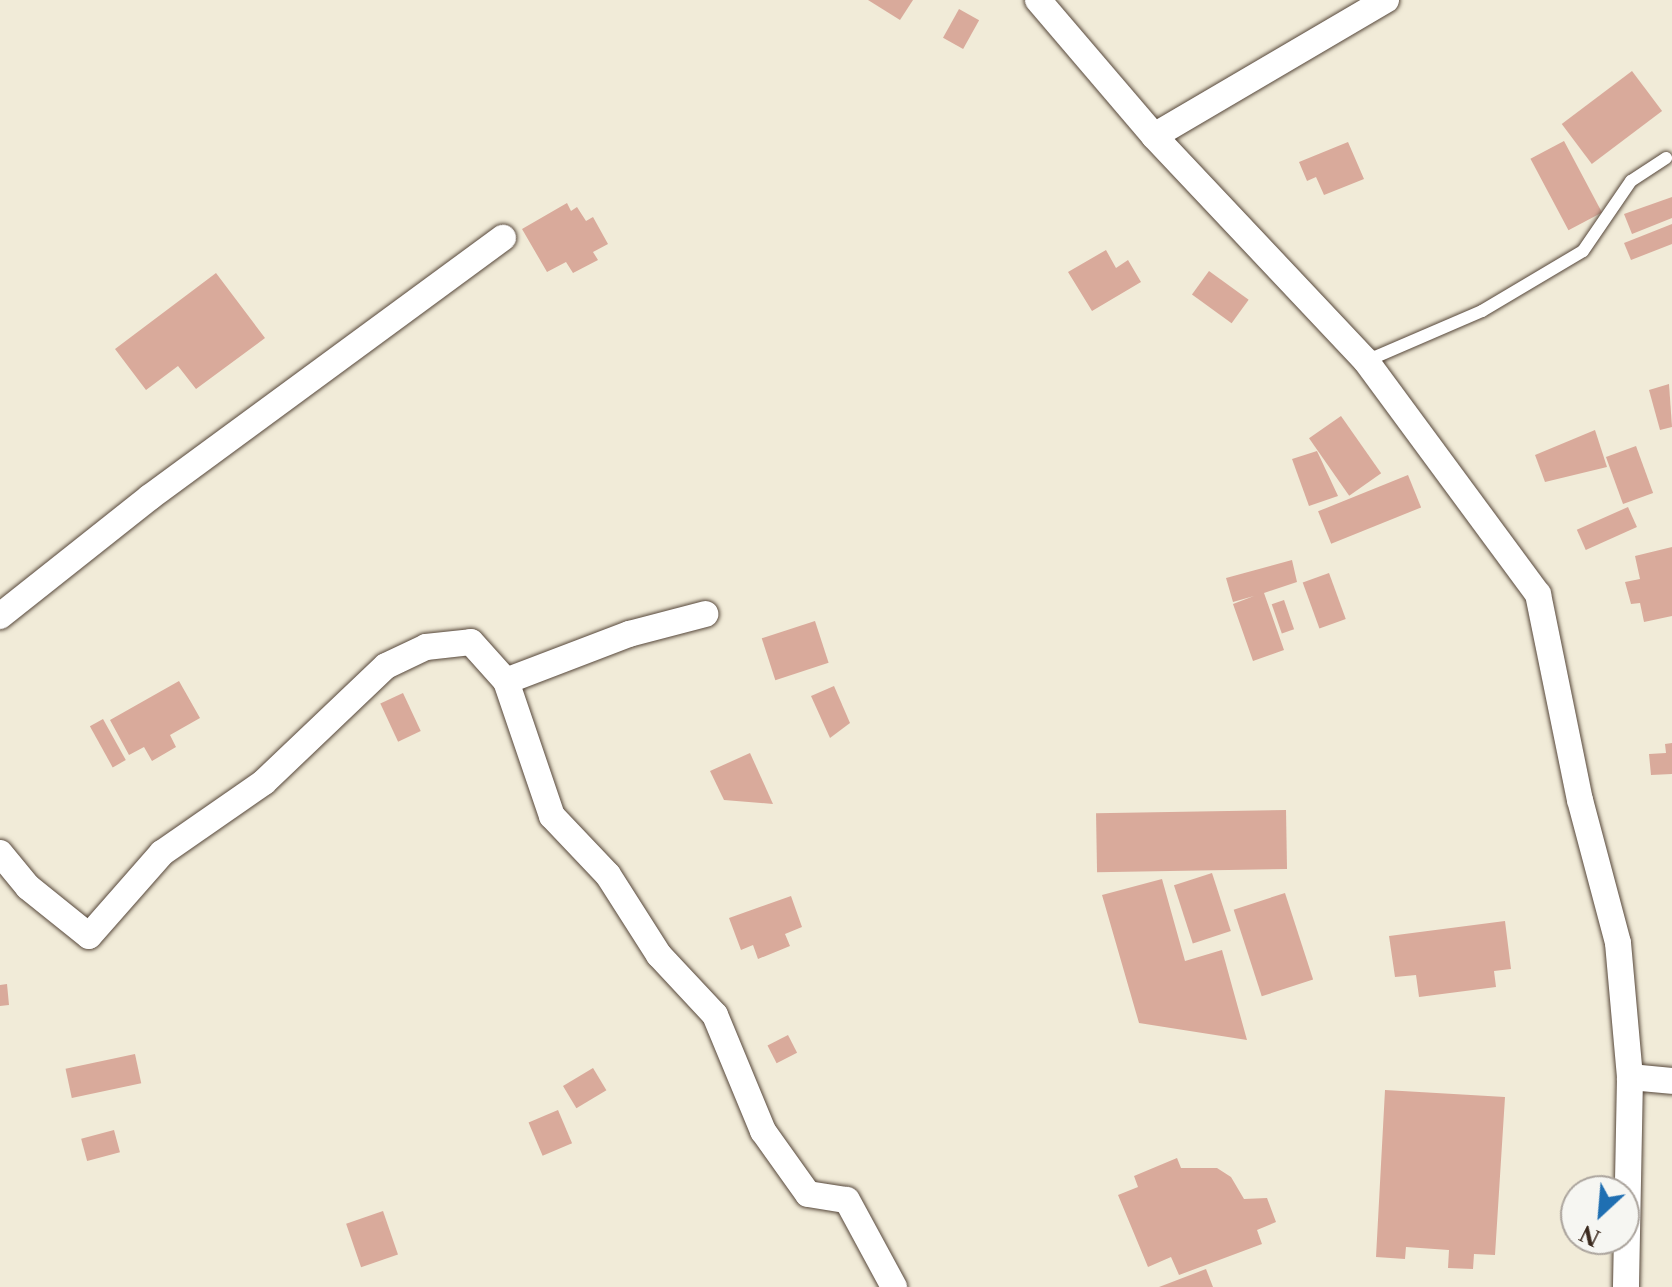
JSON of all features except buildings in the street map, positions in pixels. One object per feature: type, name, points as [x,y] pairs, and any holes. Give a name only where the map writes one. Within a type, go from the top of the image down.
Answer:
[{"type":"street","points":[[1038,0],[1154,136],[1366,361],[1538,594],[1580,800],[1618,943],[1630,1077],[1626,1287]]},
{"type":"street","points":[[1154,136],[1386,0]]},
{"type":"street","points":[[0,616],[150,497],[503,238]]},
{"type":"street","points":[[506,681],[629,634],[705,614]]},
{"type":"street","points":[[0,853],[28,887],[89,936],[162,853],[264,782],[386,666],[426,647],[471,642],[506,681],[552,816],[608,875],[659,955],[715,1015],[763,1131],[808,1194],[847,1200],[894,1287]]},
{"type":"street","points":[[1630,1077],[1672,1081]]},
{"type":"lane","points":[[1366,361],[1482,311],[1583,251],[1631,181],[1666,158]]}]
